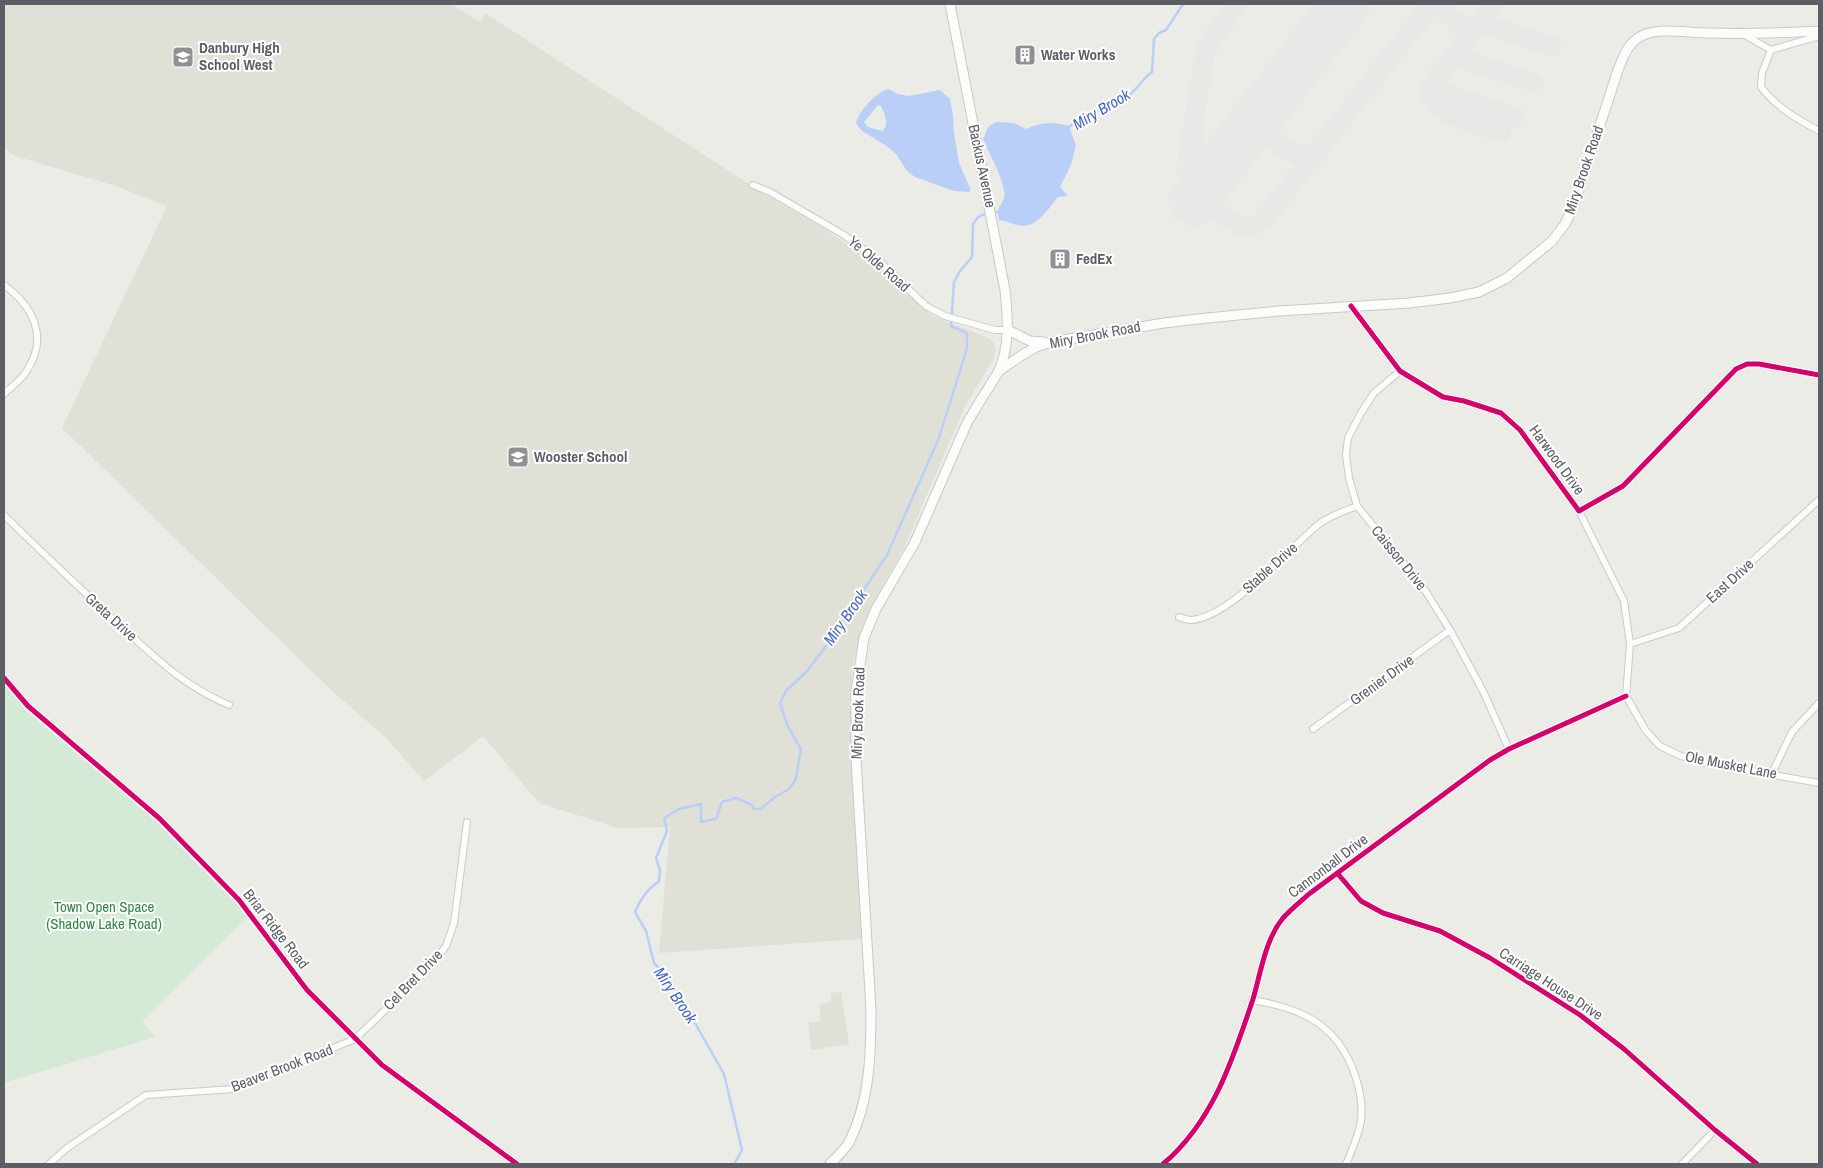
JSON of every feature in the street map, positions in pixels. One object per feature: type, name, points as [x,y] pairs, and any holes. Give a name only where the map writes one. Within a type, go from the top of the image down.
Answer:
[{"type":"main road","name":"Backus Avenue","points":[[950,4],[1006,290],[1008,330],[1004,358],[999,371]]},
{"type":"main road","name":"Miry Brook Road","points":[[830,1164],[847,1146],[859,1119],[866,1088],[871,1047],[872,1009],[856,759],[856,692],[864,638],[876,610],[916,542],[967,423],[999,371],[1022,354],[1052,342],[1164,323],[1279,311],[1409,303],[1479,292],[1507,278],[1552,241],[1565,224],[1574,205],[1617,73],[1625,53],[1632,43],[1645,34],[1659,31],[1819,32]]},
{"type":"main road","points":[[1008,330],[1030,340],[1052,342]]},
{"type":"street","points":[[1742,33],[1771,50],[1819,36]]},
{"type":"street","points":[[1771,50],[1762,73],[1761,87],[1780,107],[1819,130]]},
{"type":"street","name":"Ye Olde Road","points":[[753,185],[778,196],[844,235],[877,259],[926,306],[957,320],[995,330],[1008,330]]},
{"type":"street","points":[[4,285],[24,303],[34,320],[38,342],[26,373],[4,394]]},
{"type":"street","name":"Harwood Drive","points":[[1351,306],[1400,371],[1443,397],[1464,401],[1500,413],[1520,430],[1579,511],[1623,486],[1736,369],[1747,364],[1759,364],[1819,375]]},
{"type":"street","name":"Caisson Drive","points":[[1400,371],[1374,393],[1348,438],[1346,455],[1349,478],[1357,506],[1422,584],[1450,630],[1482,691],[1509,749]]},
{"type":"street","name":"East Drive","points":[[1630,644],[1679,628],[1819,500]]},
{"type":"street","name":"Stable Drive","points":[[1179,617],[1190,620],[1203,617],[1222,608],[1247,590],[1320,523],[1357,506]]},
{"type":"street","points":[[1579,511],[1624,601],[1630,644],[1626,696]]},
{"type":"street","name":"Greta Drive","points":[[4,515],[52,562],[174,674],[197,691],[228,705]]},
{"type":"street","name":"Grenier Drive","points":[[1313,729],[1450,630]]},
{"type":"street","name":"Briar Ridge Road","points":[[4,678],[28,706],[159,818],[232,893],[308,990],[382,1065],[517,1164]]},
{"type":"street","name":"Cannonball Drive","points":[[1163,1164],[1178,1151],[1206,1115],[1216,1096],[1252,1000],[1272,935],[1283,918],[1309,894],[1490,760],[1509,749],[1626,696]]},
{"type":"street","name":"Ole Musket Lane","points":[[1626,696],[1646,731],[1660,746],[1681,756],[1706,763],[1772,773],[1819,783]]},
{"type":"street","points":[[1772,773],[1792,732],[1819,704]]},
{"type":"street","name":"Cel Bret Drive","points":[[355,1039],[430,967],[446,946],[454,923],[467,822]]},
{"type":"street","name":"Carriage House Drive","points":[[1338,874],[1361,901],[1383,913],[1440,932],[1490,958],[1580,1015],[1624,1049],[1715,1130],[1757,1164]]},
{"type":"street","points":[[1252,1000],[1270,1003],[1312,1018],[1324,1026],[1345,1052],[1360,1088],[1362,1104],[1361,1121],[1346,1164]]},
{"type":"street","name":"Beaver Brook Road","points":[[50,1164],[67,1148],[146,1095],[233,1089],[355,1039]]},
{"type":"street","points":[[1682,1164],[1715,1130]]},
{"type":"shaded area","name":"Wooster School","points":[[4,4],[451,4],[480,22],[485,13],[769,197],[820,226],[854,249],[933,316],[977,333],[994,343],[996,349],[994,359],[966,404],[905,546],[871,606],[862,628],[854,659],[851,688],[851,733],[861,939],[659,953],[670,827],[618,828],[539,803],[483,736],[424,781],[385,737],[332,691],[62,428],[167,206],[116,186],[15,156],[4,148]]},
{"type":"shaded area","points":[[841,992],[849,1044],[811,1050],[808,1023],[821,1021],[819,1005],[832,1001],[830,993]]},
{"type":"green space","name":"Town Open Space (Shadow Lake Road)","points":[[4,684],[24,709],[153,819],[234,901],[247,918],[142,1021],[155,1037],[4,1083]]},
{"type":"water","points":[[888,89],[898,94],[909,96],[940,90],[950,99],[959,163],[970,192],[954,191],[915,177],[907,171],[896,154],[888,147],[862,131],[856,123],[858,118],[869,103]],"holes":[[[878,105],[881,106],[886,123],[882,131],[868,127],[864,122]]]},
{"type":"water","points":[[996,122],[1014,123],[1026,129],[1047,123],[1069,126],[1076,146],[1071,165],[1060,187],[1068,196],[1058,197],[1038,220],[1027,225],[1022,226],[999,220],[998,211],[1004,199],[1003,184],[983,139],[988,127]]},
{"type":"waterway","name":"Miry Brook","points":[[1068,128],[1081,119],[1127,97],[1152,72],[1154,39],[1159,33],[1166,30],[1183,4]]},
{"type":"waterway","name":"Miry Brook","points":[[734,1164],[742,1150],[724,1074],[670,979],[654,963],[646,931],[635,912],[645,895],[659,881],[660,870],[656,858],[667,831],[664,818],[679,809],[701,804],[701,822],[716,819],[722,802],[736,798],[752,805],[754,809],[761,809],[775,797],[789,789],[796,779],[801,749],[787,725],[780,703],[786,691],[808,670],[829,642],[887,555],[939,438],[967,348],[967,333],[951,326],[954,282],[960,271],[972,257],[973,224],[982,215],[998,212]]},
{"type":"taxiway","points":[[1186,169],[1205,53],[1212,38],[1237,4]]},
{"type":"taxiway","points":[[1212,177],[1210,197],[1213,205],[1219,212],[1232,221],[1246,226],[1262,222],[1432,4]]},
{"type":"taxiway","points":[[1442,4],[1449,16],[1463,27],[1492,27],[1552,46]]},
{"type":"taxiway","points":[[1494,4],[1463,44],[1462,55],[1469,61],[1534,82]]},
{"type":"taxiway","points":[[1463,44],[1430,89],[1432,98],[1438,106],[1458,118],[1501,132]]},
{"type":"taxiway","points":[[1439,75],[1438,84],[1444,93],[1515,117]]},
{"type":"taxiway","points":[[1269,104],[1265,115],[1265,124],[1269,134],[1277,143],[1293,154],[1302,156],[1320,149]]},
{"type":"taxiway","points":[[1192,133],[1193,139],[1199,148],[1208,153],[1219,154],[1238,143]]},
{"type":"runway","points":[[1193,201],[1346,4]]},
{"type":"cycle path","points":[[1351,306],[1400,371],[1443,397],[1464,401],[1501,413],[1520,430],[1579,511],[1623,486],[1736,369],[1747,364],[1759,364],[1819,375]]},
{"type":"cycle path","points":[[4,678],[28,706],[159,818],[239,900],[307,990],[382,1065],[517,1164]]},
{"type":"cycle path","points":[[1163,1164],[1195,1129],[1219,1088],[1238,1044],[1268,946],[1283,918],[1309,894],[1490,760],[1509,749],[1626,696]]},
{"type":"cycle path","points":[[1338,874],[1361,901],[1383,913],[1440,931],[1490,958],[1580,1015],[1624,1049],[1715,1130],[1757,1164]]},
{"type":"place","name":"Water Works","points":[[1025,55]]},
{"type":"place","name":"Danbury High School West","points":[[183,57]]},
{"type":"place","name":"FedEx","points":[[1060,259]]},
{"type":"place","name":"Wooster School","points":[[518,457]]}]
